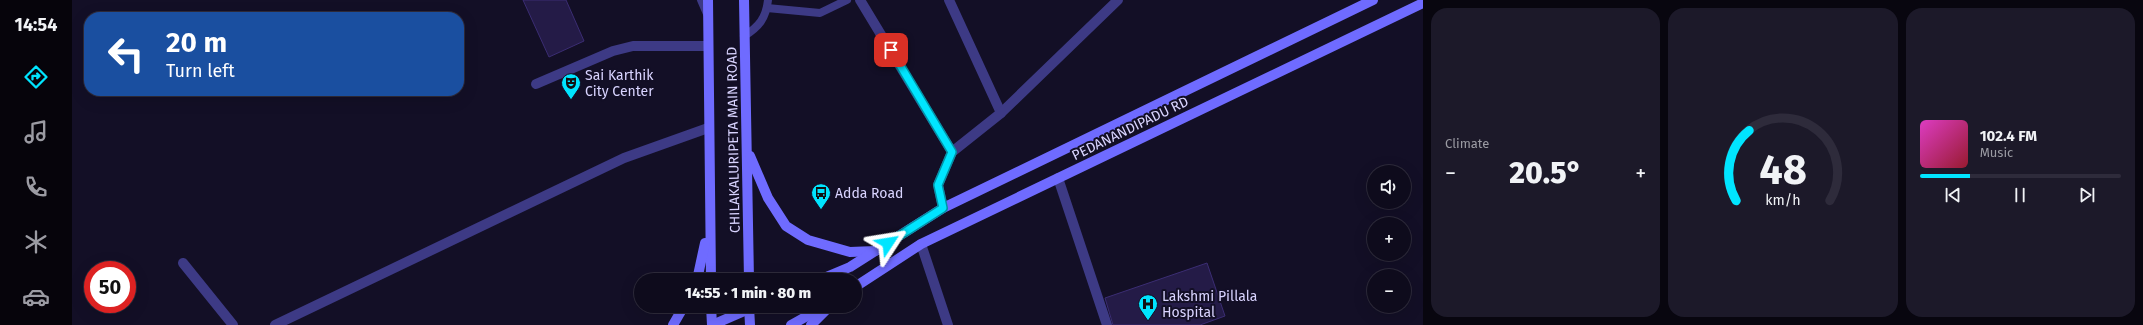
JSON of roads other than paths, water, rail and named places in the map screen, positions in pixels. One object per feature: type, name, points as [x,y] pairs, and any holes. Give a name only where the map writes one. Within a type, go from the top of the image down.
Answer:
[{"type":"main road","name":"CHILAKALURIPETA MAIN ROAD","points":[[708,0],[710,273]]},
{"type":"main road","name":"CHILAKALURIPETA MAIN ROAD","points":[[744,0],[748,152],[749,273]]},
{"type":"main road","name":"PEDANANDIPADU RD","points":[[836,273],[850,267],[943,208],[1374,0]]},
{"type":"main road","name":"PEDANANDIPADU RD","points":[[862,283],[921,244],[1423,3]]},
{"type":"main road","points":[[748,152],[768,198],[786,226],[808,240],[850,252],[876,251]]},
{"type":"main road","points":[[698,273],[709,221]]},
{"type":"main road","points":[[674,325],[680,313]]},
{"type":"main road","points":[[711,313],[712,325],[738,313]]},
{"type":"main road","points":[[750,325],[751,313]]},
{"type":"main road","points":[[791,325],[812,313]]},
{"type":"main road","points":[[812,325],[823,313]]},
{"type":"street","points":[[860,0],[952,152]]},
{"type":"street","points":[[943,208],[938,185],[952,152],[1001,113],[1118,0]]},
{"type":"street","points":[[954,2],[1001,113]]},
{"type":"street","points":[[536,84],[613,51],[626,48],[708,41]]},
{"type":"street","points":[[275,325],[624,158],[708,128]]},
{"type":"street","points":[[1058,178],[1107,325]]},
{"type":"street","points":[[921,244],[948,325]]},
{"type":"street","points":[[183,263],[233,325]]},
{"type":"lane","points":[[701,0],[707,13],[708,41]]},
{"type":"lane","points":[[744,36],[759,27],[767,4],[820,13],[847,0]]},
{"type":"place","name":"Sai Karthik City Center","points":[[571,100]]},
{"type":"place","name":"Adda Road","points":[[821,210]]},
{"type":"place","name":"Lakshmi Pillala Hospital","points":[[1148,321]]}]
